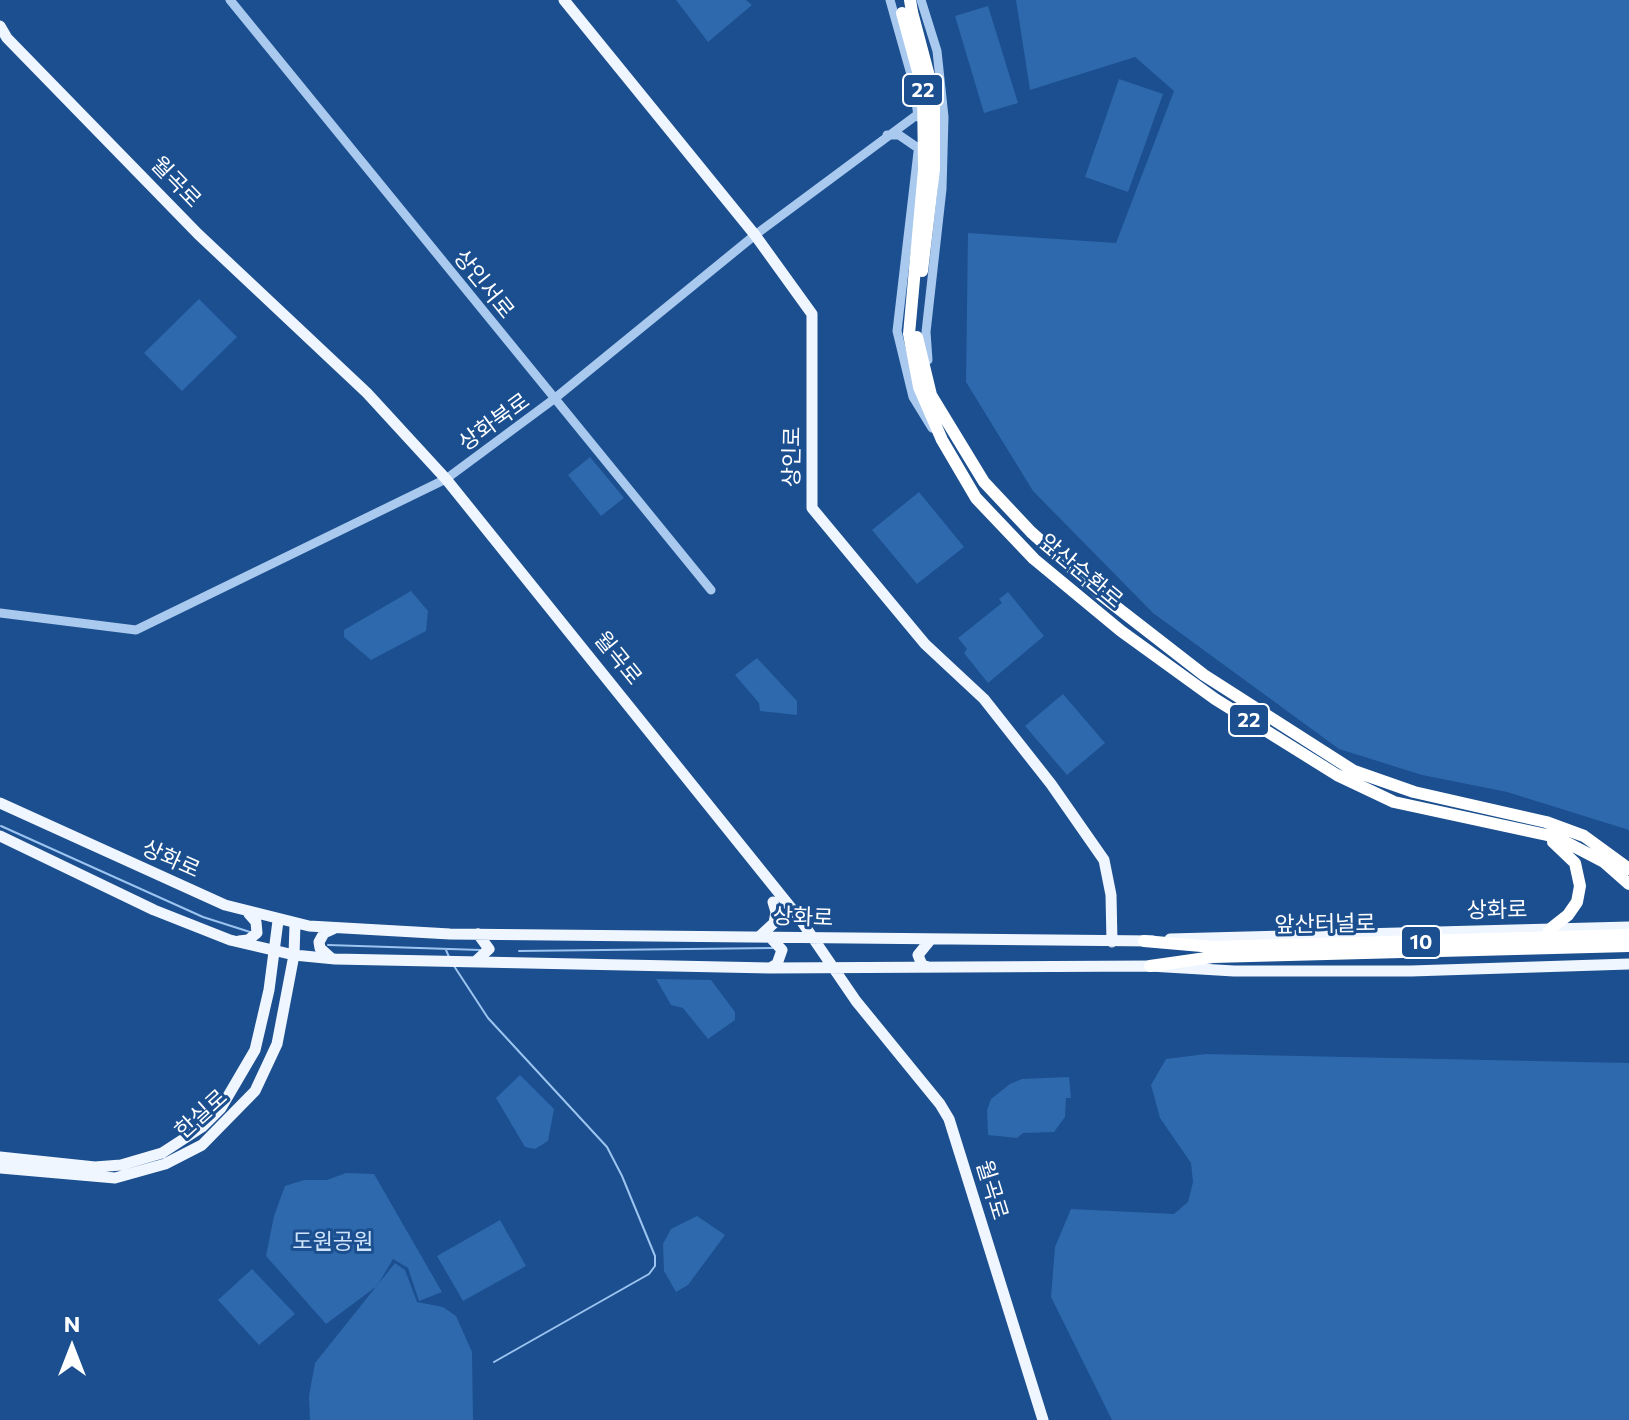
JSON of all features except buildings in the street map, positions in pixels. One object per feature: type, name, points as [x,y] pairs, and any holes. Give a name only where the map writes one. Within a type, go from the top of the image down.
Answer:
[{"type":"highway","name":"앞산순환로","points":[[906,6],[934,95],[934,167],[916,332],[931,395],[976,498],[1034,559],[1121,631],[1215,699],[1337,775],[1394,802],[1539,833],[1581,848],[1629,884]]},
{"type":"highway","name":"앞산순환로","points":[[948,438],[1031,532],[1101,595],[1204,675],[1326,755],[1354,771],[1414,792],[1546,822],[1584,836],[1629,867]]},
{"type":"highway","points":[[1519,831],[1549,840],[1567,852],[1578,875],[1577,902],[1568,915],[1549,930]]},
{"type":"highway","name":"앞산터널로","points":[[1213,952],[1629,935]]},
{"type":"highway","points":[[1144,941],[1213,952]]},
{"type":"highway","name":"앞산터널로","points":[[1213,952],[1629,946]]},
{"type":"highway","points":[[1150,966],[1213,952]]},
{"type":"main road","name":"상인로","points":[[564,0],[755,235],[812,314],[812,508],[925,644],[984,699],[1078,822],[1104,860],[1111,895],[1112,942]]},
{"type":"main road","name":"월곡로","points":[[0,26],[7,38],[198,234],[367,393],[446,479],[607,675],[814,939],[856,1001],[949,1119],[1043,1420]]},
{"type":"main road","name":"상화로","points":[[0,803],[248,913],[295,924],[334,928],[478,934],[1112,942],[1629,927]]},
{"type":"main road","name":"10","points":[[0,836],[154,910],[235,941],[294,955],[333,959],[770,968],[1150,966],[1234,971],[1411,971],[1629,964]]},
{"type":"main road","points":[[770,968],[777,964],[782,950],[764,936],[774,923],[776,912],[773,902]]},
{"type":"main road","points":[[235,941],[248,940],[257,933],[256,922],[248,913]]},
{"type":"main road","name":"한실로","points":[[0,1157],[95,1167],[140,1160],[185,1141],[221,1108],[246,1071],[264,1013],[278,921]]},
{"type":"main road","name":"한실로","points":[[0,1168],[115,1178],[165,1164],[202,1145],[255,1091],[277,1044],[294,955],[295,924]]},
{"type":"main road","points":[[333,959],[318,946],[324,933],[334,928]]},
{"type":"main road","points":[[472,963],[483,959],[489,949],[478,934]]},
{"type":"main road","points":[[930,968],[922,965],[918,955],[931,939]]},
{"type":"street","name":"상인서로","points":[[230,0],[711,590]]},
{"type":"street","points":[[890,0],[914,85],[918,111],[918,152],[897,331],[913,397],[948,438]]},
{"type":"street","points":[[921,0],[937,51],[941,97],[934,167]]},
{"type":"street","name":"상화북로","points":[[0,613],[136,630],[446,479],[554,399],[755,235],[918,111],[941,97]]},
{"type":"street","points":[[887,135],[899,135],[918,152],[931,152],[934,167]]},
{"type":"green space","points":[[676,0],[746,0],[752,5],[708,42]]},
{"type":"green space","points":[[1016,0],[1629,0],[1629,830],[1507,792],[1422,775],[1339,749],[1153,613],[1033,491],[966,382],[968,233],[1116,243],[1174,91],[1135,57],[1030,90]]},
{"type":"green space","points":[[988,6],[1018,103],[984,113],[955,16]]},
{"type":"green space","points":[[1119,79],[1163,94],[1128,192],[1085,177]]},
{"type":"green space","points":[[199,299],[237,337],[182,391],[144,353]]},
{"type":"green space","points":[[590,457],[624,498],[601,516],[568,475]]},
{"type":"green space","points":[[919,492],[964,547],[917,584],[872,530]]},
{"type":"green space","points":[[411,591],[428,611],[426,631],[371,660],[344,637],[344,630]]},
{"type":"green space","points":[[1008,592],[1044,636],[988,683],[964,653],[967,649],[958,638],[1002,603],[999,599]]},
{"type":"green space","points":[[757,658],[797,701],[797,715],[760,711],[759,703],[735,675]]},
{"type":"green space","points":[[1063,694],[1105,743],[1067,775],[1025,726]]},
{"type":"green space","points":[[656,979],[711,980],[735,1012],[735,1020],[708,1039],[683,1008],[671,1005]]},
{"type":"green space","points":[[1206,1054],[1629,1063],[1629,1420],[1112,1420],[1051,1297],[1055,1247],[1071,1209],[1174,1214],[1188,1202],[1193,1182],[1191,1163],[1160,1118],[1151,1085],[1166,1059]]},
{"type":"green space","points":[[520,1075],[554,1109],[548,1141],[535,1149],[525,1147],[496,1098]]},
{"type":"green space","points":[[1069,1077],[1071,1098],[1066,1098],[1065,1117],[1054,1132],[1023,1133],[1017,1138],[988,1135],[987,1110],[991,1099],[1010,1084],[1022,1079]]},
{"type":"green space","name":"도원공원","points":[[346,1173],[374,1174],[442,1292],[419,1301],[408,1268],[393,1259],[377,1286],[326,1324],[266,1256],[274,1216],[285,1186],[304,1180],[327,1180]]},
{"type":"green space","points":[[697,1216],[725,1235],[688,1285],[676,1292],[664,1271],[663,1244],[671,1229]]},
{"type":"green space","points":[[500,1220],[526,1266],[463,1301],[437,1256]]},
{"type":"green space","points":[[395,1263],[405,1270],[417,1302],[443,1307],[456,1316],[472,1352],[473,1420],[310,1420],[309,1396],[315,1363]]},
{"type":"green space","points":[[252,1269],[295,1314],[259,1345],[218,1300]]},
{"type":"waterway","points":[[1,826],[203,917],[250,932]]},
{"type":"waterway","points":[[328,945],[480,950]]},
{"type":"waterway","points":[[519,951],[773,948]]},
{"type":"waterway","points":[[446,950],[449,957]]},
{"type":"waterway","points":[[454,966],[488,1018],[607,1147],[655,1256],[655,1266],[649,1274],[494,1362]]}]
